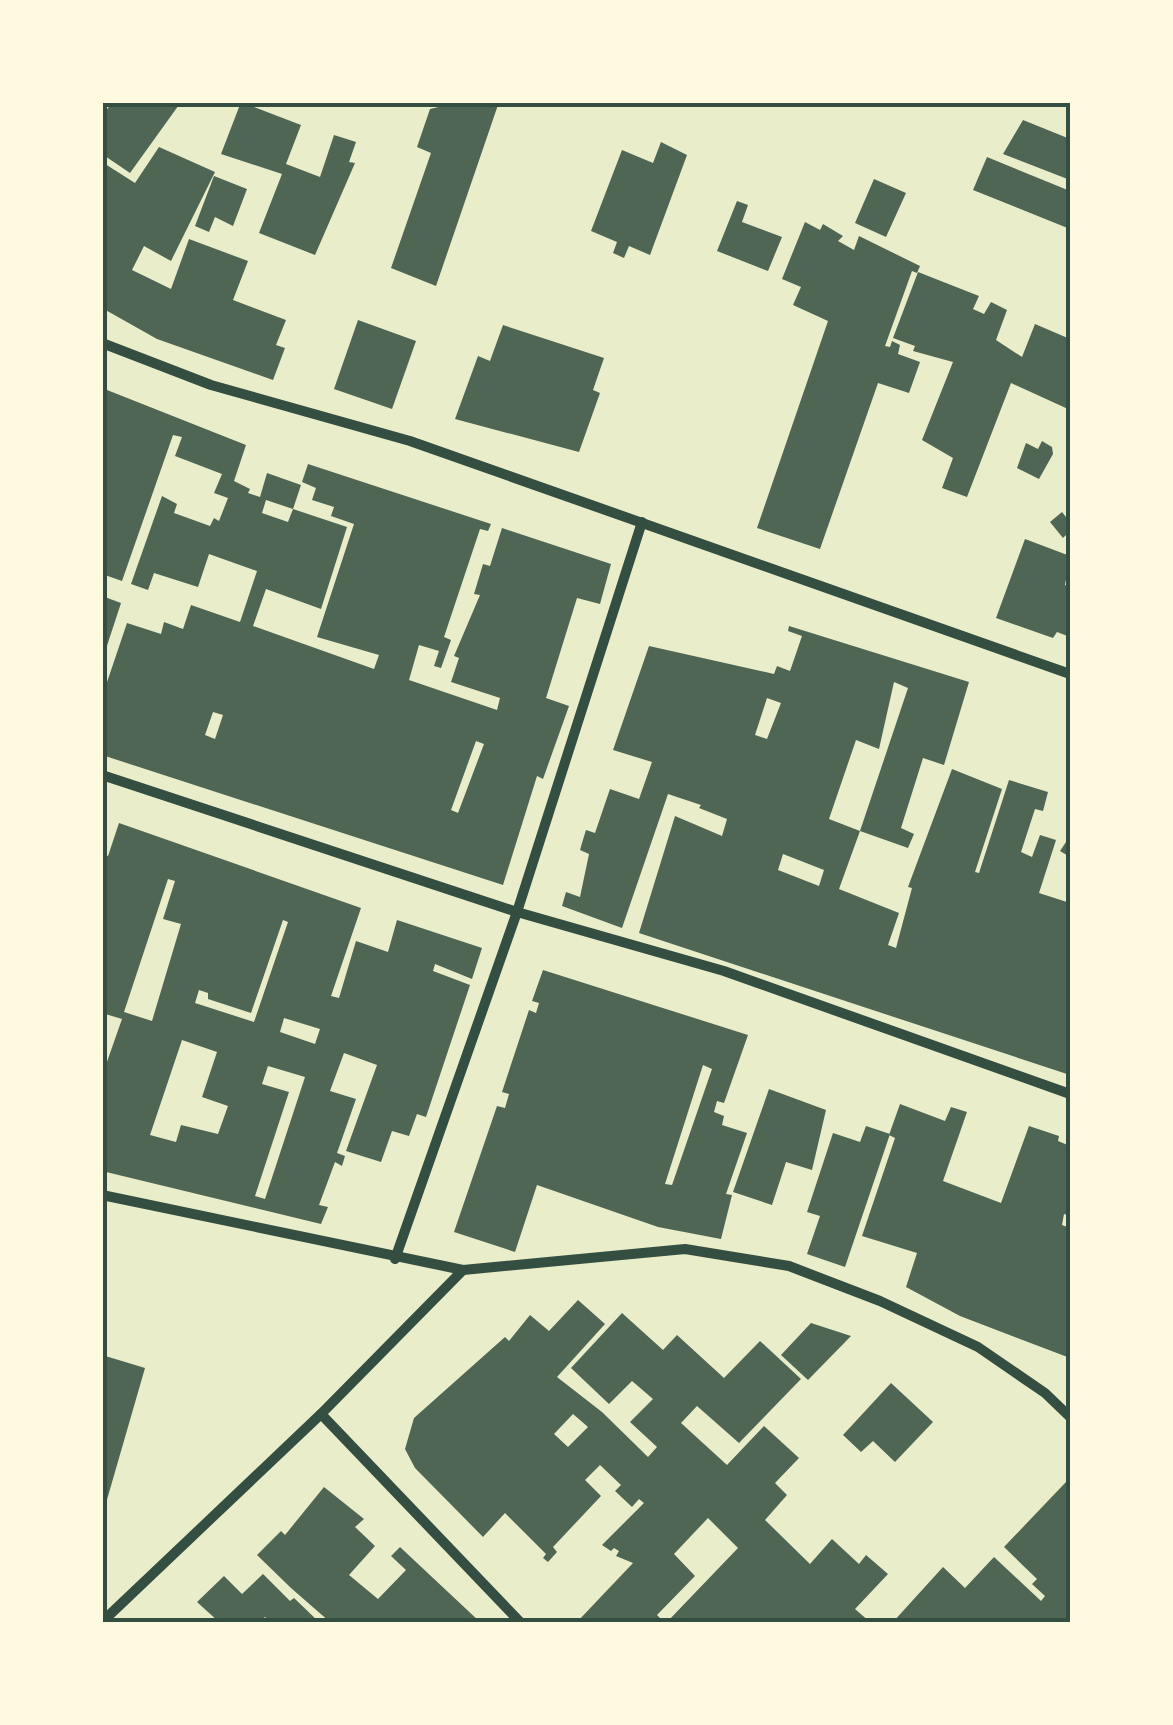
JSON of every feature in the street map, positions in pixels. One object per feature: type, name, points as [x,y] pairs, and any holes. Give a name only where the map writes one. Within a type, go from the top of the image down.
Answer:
[{"type":"street","points":[[102,343],[211,384],[410,441],[1070,674]]},
{"type":"street","points":[[395,1259],[517,912],[642,522]]},
{"type":"street","points":[[102,775],[517,912],[724,971],[1070,1094]]},
{"type":"street","points":[[102,1195],[395,1259],[463,1270],[685,1250],[789,1266],[880,1302],[978,1348],[1046,1393],[1070,1417]]},
{"type":"street","points":[[102,1622],[321,1414],[463,1270]]},
{"type":"street","points":[[321,1414],[520,1622]]},
{"type":"building","points":[[112,102],[181,102],[130,173],[102,154],[102,117]]},
{"type":"building","points":[[241,102],[301,125],[286,164],[320,177],[334,135],[356,142],[349,162],[355,163],[315,255],[259,233],[282,174],[221,154]]},
{"type":"building","points":[[460,102],[499,102],[436,286],[391,268],[431,153],[417,147],[430,109]]},
{"type":"building","points":[[1023,120],[1070,139],[1070,180],[1003,154]]},
{"type":"building","points":[[661,142],[687,155],[650,255],[629,246],[624,258],[613,253],[617,242],[591,231],[622,150],[653,163]]},
{"type":"building","points":[[159,147],[215,172],[171,261],[144,246],[132,270],[171,289],[189,239],[248,261],[233,300],[286,320],[276,345],[285,348],[273,380],[157,339],[102,308],[102,162],[135,183]]},
{"type":"building","points":[[987,157],[1070,191],[1070,229],[973,190]]},
{"type":"building","points":[[214,176],[247,189],[233,226],[215,217],[209,232],[195,226]]},
{"type":"building","points":[[874,179],[906,193],[886,237],[855,223]]},
{"type":"building","points":[[737,201],[748,205],[742,222],[782,237],[768,271],[717,251]]},
{"type":"building","points":[[805,222],[820,230],[823,224],[843,236],[838,241],[854,250],[859,236],[920,266],[917,273],[912,271],[885,346],[890,347],[892,341],[900,345],[898,354],[920,362],[909,393],[878,383],[820,549],[757,528],[828,321],[793,305],[801,287],[782,279]]},
{"type":"building","points":[[918,272],[979,296],[973,309],[984,314],[991,302],[1007,310],[996,340],[1022,357],[1035,324],[1070,339],[1068,409],[1011,383],[967,497],[942,488],[953,458],[922,440],[953,362],[913,351],[915,346],[893,338]]},
{"type":"building","points":[[358,320],[416,341],[392,409],[334,389]]},
{"type":"building","points":[[503,325],[604,358],[593,390],[600,393],[579,452],[455,419],[478,356],[490,361]]},
{"type":"building","points":[[102,388],[246,445],[234,481],[250,489],[248,493],[260,497],[267,473],[301,485],[293,509],[347,527],[321,609],[266,589],[253,626],[374,669],[379,655],[317,637],[354,524],[331,516],[334,507],[312,500],[316,488],[302,482],[308,464],[491,524],[488,531],[480,529],[444,637],[451,640],[441,668],[434,666],[439,651],[419,645],[409,680],[497,710],[500,698],[451,682],[459,658],[454,656],[480,595],[474,594],[483,564],[490,566],[502,528],[611,564],[600,604],[577,598],[546,698],[569,706],[543,779],[537,776],[503,885],[102,755],[102,697],[127,623],[161,634],[164,622],[183,629],[191,605],[240,622],[257,571],[209,554],[198,587],[154,573],[148,590],[131,584],[162,496],[177,504],[174,513],[210,526],[214,518],[219,521],[228,498],[214,493],[222,474],[175,456],[182,437],[173,435],[122,581],[102,574]],"holes":[[[266,500],[293,509],[288,522],[262,513]],[[213,712],[223,715],[215,739],[205,735]],[[476,741],[484,744],[458,813],[451,810]]]},
{"type":"building","points":[[1042,441],[1052,447],[1053,454],[1039,479],[1017,468],[1026,443],[1038,449]]},
{"type":"building","points":[[1062,512],[1070,522],[1070,531],[1063,538],[1050,522]]},
{"type":"building","points":[[1025,539],[1070,556],[1065,585],[1070,587],[1070,637],[1057,632],[1053,638],[996,618]]},
{"type":"building","points":[[102,596],[121,603],[103,658],[102,658]]},
{"type":"building","points":[[789,626],[969,682],[944,765],[923,758],[901,828],[914,834],[908,848],[860,831],[839,889],[899,913],[888,945],[896,948],[912,888],[908,887],[952,769],[1002,789],[975,872],[979,873],[1009,780],[1048,792],[1043,811],[1035,809],[1021,852],[1032,857],[1040,835],[1056,840],[1039,893],[1070,903],[1070,1075],[639,933],[675,816],[722,836],[727,819],[668,794],[622,928],[562,906],[566,892],[580,897],[589,854],[580,850],[586,830],[595,833],[610,789],[639,799],[652,762],[613,750],[649,646],[774,674],[777,666],[790,671],[802,636],[788,631]],"holes":[[[894,682],[908,688],[860,831],[829,819],[856,740],[879,749]],[[767,698],[781,703],[767,739],[755,735]],[[783,854],[824,870],[819,886],[778,870]]]},
{"type":"building","points":[[119,823],[361,908],[331,996],[339,998],[356,941],[388,952],[397,920],[482,948],[472,979],[435,964],[433,971],[470,985],[426,1117],[417,1114],[409,1136],[392,1131],[381,1162],[346,1151],[377,1065],[344,1053],[330,1091],[356,1099],[337,1153],[345,1156],[342,1166],[335,1162],[319,1205],[328,1207],[321,1224],[102,1171],[102,1076],[122,1019],[102,1013],[102,854],[108,856]],"holes":[[[168,879],[175,881],[163,919],[181,924],[152,1021],[124,1012]],[[283,920],[288,922],[254,1022],[195,1003],[199,990],[208,993],[208,999],[251,1013]],[[284,1018],[320,1029],[315,1044],[280,1032]],[[182,1040],[217,1052],[202,1097],[228,1106],[218,1134],[181,1125],[176,1142],[150,1135]],[[268,1066],[305,1077],[265,1199],[255,1196],[289,1092],[262,1084]]]},
{"type":"building","points":[[1070,836],[1070,857],[1060,851]]},
{"type":"building","points":[[543,970],[748,1035],[724,1103],[717,1101],[714,1112],[724,1116],[722,1125],[747,1133],[726,1194],[732,1195],[721,1239],[658,1227],[537,1185],[515,1252],[454,1232],[497,1106],[505,1108],[509,1094],[502,1092],[529,1010],[536,1013],[539,1003],[532,1001]],"holes":[[[703,1065],[712,1069],[672,1185],[665,1184]]]},
{"type":"building","points":[[769,1089],[826,1110],[812,1170],[786,1162],[772,1205],[733,1192]]},
{"type":"building","points":[[900,1104],[945,1121],[951,1107],[967,1112],[943,1181],[1001,1203],[1029,1126],[1059,1136],[1058,1141],[1070,1146],[1070,1216],[1064,1214],[1062,1225],[1070,1228],[1070,1358],[960,1316],[906,1287],[917,1253],[862,1236],[895,1138],[889,1135]]},
{"type":"building","points":[[866,1126],[890,1134],[845,1267],[807,1254],[820,1216],[807,1212],[833,1133],[860,1142]]},
{"type":"building","points":[[578,1300],[605,1324],[557,1377],[602,1412],[648,1457],[657,1447],[630,1422],[653,1399],[632,1381],[609,1404],[571,1368],[622,1313],[663,1350],[677,1335],[724,1378],[760,1341],[801,1379],[739,1443],[697,1406],[681,1423],[727,1465],[764,1426],[799,1458],[775,1483],[787,1495],[765,1520],[810,1564],[832,1539],[859,1564],[866,1555],[888,1574],[855,1609],[870,1622],[667,1622],[738,1548],[708,1518],[674,1554],[695,1576],[657,1615],[664,1622],[577,1622],[633,1563],[616,1556],[619,1551],[614,1548],[611,1551],[602,1545],[644,1503],[639,1499],[632,1507],[615,1491],[621,1485],[600,1465],[585,1480],[601,1496],[553,1547],[557,1552],[548,1562],[543,1558],[546,1554],[505,1513],[483,1537],[415,1468],[405,1449],[414,1418],[505,1337],[509,1341],[530,1315],[549,1331]],"holes":[[[573,1414],[588,1427],[568,1447],[554,1434]]]},
{"type":"building","points":[[811,1323],[851,1336],[808,1380],[781,1355]]},
{"type":"building","points":[[102,1355],[145,1368],[104,1510],[102,1510]]},
{"type":"building","points":[[891,1383],[933,1422],[895,1462],[873,1441],[861,1452],[843,1435]]},
{"type":"building","points":[[1066,1482],[1070,1487],[1070,1622],[893,1622],[943,1567],[965,1588],[994,1557],[1041,1601],[1045,1596],[1032,1584],[1037,1579],[1004,1547]]},
{"type":"building","points":[[324,1487],[364,1519],[355,1527],[375,1546],[349,1575],[378,1599],[406,1570],[391,1556],[400,1547],[480,1622],[330,1622],[257,1555],[281,1531],[285,1535]]},
{"type":"building","points":[[263,1574],[319,1622],[271,1622],[265,1617],[259,1622],[219,1622],[197,1602],[224,1576],[242,1594]]}]
